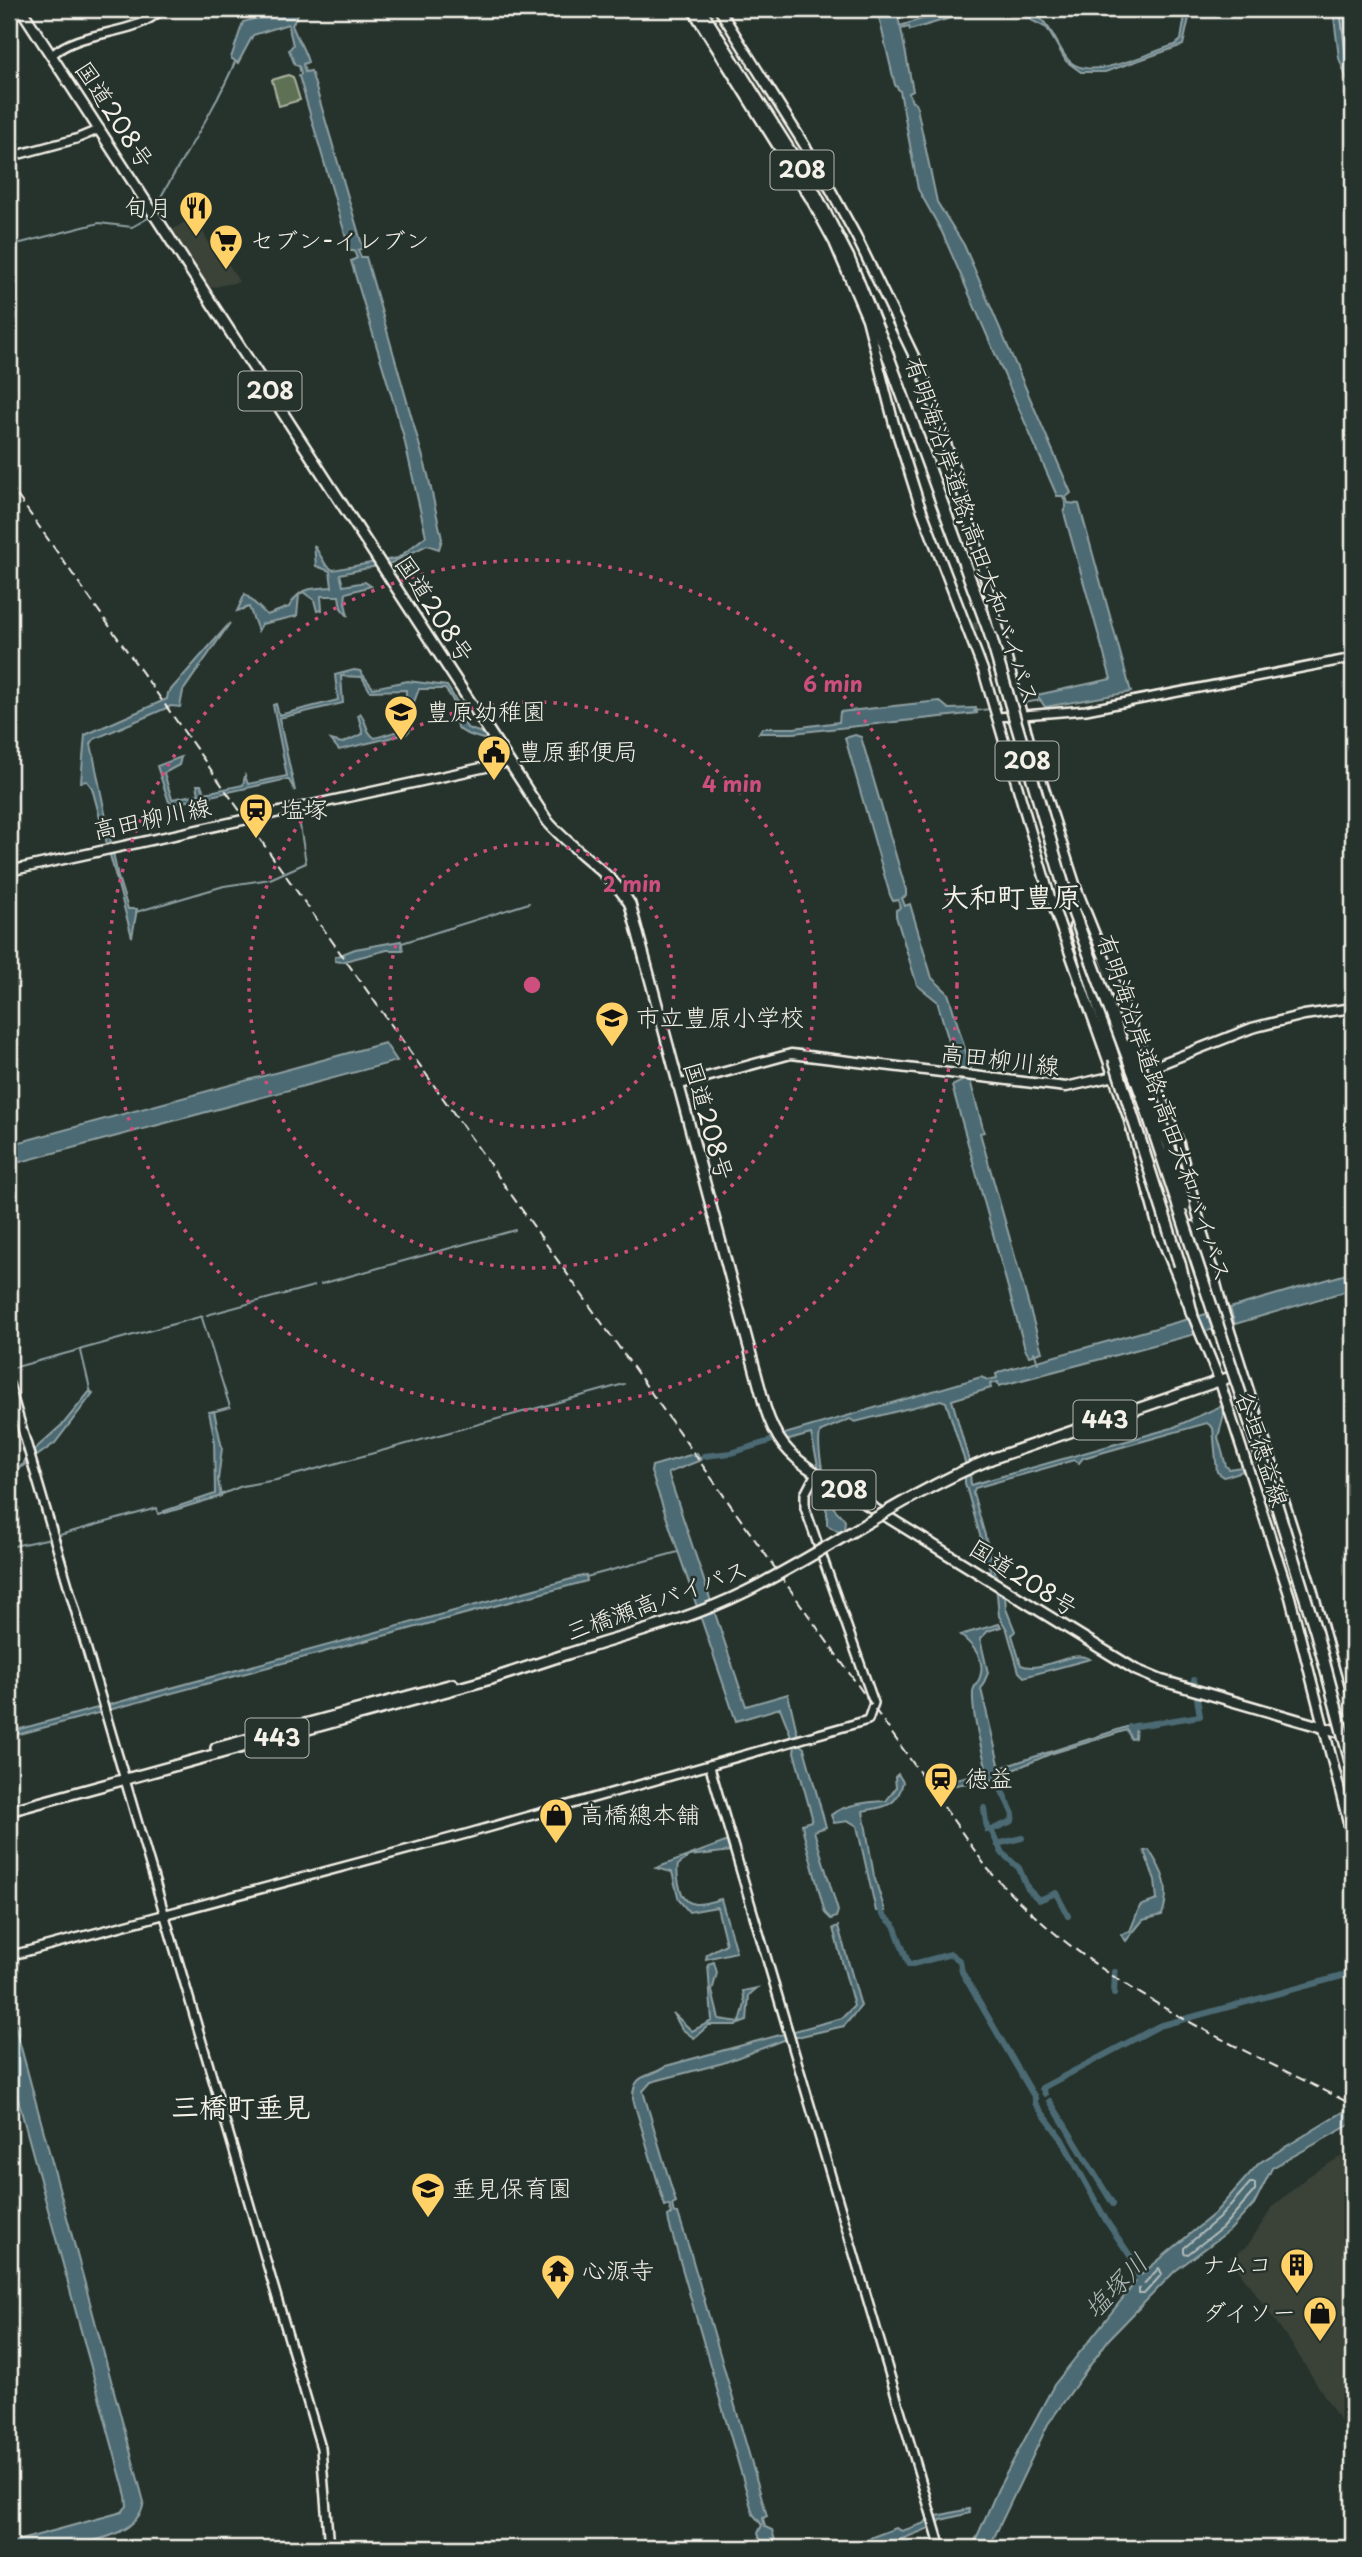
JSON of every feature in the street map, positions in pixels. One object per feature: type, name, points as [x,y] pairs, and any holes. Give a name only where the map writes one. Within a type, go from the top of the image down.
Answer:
[{"type":"highway","name":"国道208号","points":[[21,9],[509,762],[560,836],[606,873],[625,897],[648,968],[677,1085],[717,1221],[773,1433],[792,1457],[816,1473],[1136,1670],[1160,1680],[1353,1736]]},
{"type":"highway","name":"有明海沿岸道路;高田大和バイパス","points":[[700,9],[829,218],[883,342],[990,634],[1064,887],[1141,1093],[1238,1374]]},
{"type":"highway","points":[[1064,887],[1147,1077],[1200,1253],[1212,1269]]},
{"type":"highway","points":[[1064,887],[1142,1152],[1180,1265],[1192,1314]]},
{"type":"highway","name":"三橋瀬高バイパス","points":[[9,1805],[544,1661],[694,1613],[744,1592],[921,1491],[991,1459],[1238,1374]]},
{"type":"highway","name":"208","points":[[1238,1374],[1316,1632],[1353,1771]]},
{"type":"highway","name":"三橋瀬高バイパス","points":[[9,1811],[124,1776]]},
{"type":"main road","points":[[692,9],[797,174],[848,274],[867,319],[894,425],[919,503],[968,627],[998,717]]},
{"type":"main road","points":[[719,9],[817,164],[856,236],[923,377],[961,489],[1023,717]]},
{"type":"main road","name":"谷垣徳益線","points":[[998,717],[1050,897],[1142,1163],[1159,1232],[1220,1382],[1290,1597],[1351,1822],[1353,1841]]},
{"type":"main road","name":"谷垣徳益線","points":[[1023,717],[1093,932],[1178,1140],[1238,1374],[1312,1592],[1353,1736]]},
{"type":"main road","name":"高田柳川線","points":[[9,871],[509,762]]},
{"type":"main road","name":"高田柳川線","points":[[677,1085],[791,1054],[1066,1087],[1150,1068],[1252,1028],[1304,1015],[1353,1008]]},
{"type":"main road","points":[[1290,1597],[1312,1592]]},
{"type":"main road","points":[[1303,1644],[1328,1644]]},
{"type":"street","points":[[51,55],[64,44],[133,25],[162,9]]},
{"type":"street","points":[[9,158],[76,139],[100,129]]},
{"type":"street","points":[[998,717],[1086,710],[1353,659]]},
{"type":"street","points":[[9,1384],[321,2448],[330,2548]]},
{"type":"street","points":[[9,1955],[710,1767],[868,1720],[874,1703],[805,1508],[805,1494],[816,1473]]},
{"type":"street","points":[[710,1767],[941,2548]]},
{"type":"shaded area","points":[[193,216],[200,226],[198,231],[202,230],[219,261],[225,258],[239,282],[208,288],[171,231]]},
{"type":"shaded area","points":[[1342,2156],[1353,2207],[1353,2441],[1289,2340],[1230,2258],[1248,2245],[1272,2208],[1307,2177]]},
{"type":"green space","points":[[288,75],[293,77],[300,100],[279,106],[272,80]]},
{"type":"water","points":[[288,9],[301,9],[292,25],[305,52],[308,62],[303,64],[305,72],[311,71],[363,248],[358,250],[361,257],[366,257],[428,475],[442,539],[439,549],[427,545],[391,563],[340,574],[343,586],[365,582],[371,586],[346,593],[348,616],[341,608],[339,596],[321,596],[322,610],[317,611],[314,600],[303,592],[299,595],[297,616],[262,624],[258,631],[249,607],[237,611],[245,594],[267,615],[289,607],[298,595],[306,590],[332,587],[330,571],[316,566],[314,545],[326,565],[333,570],[398,558],[426,536],[403,434],[351,261],[357,258],[354,251],[350,251],[299,76],[299,66],[295,65],[289,50],[293,45],[288,24],[253,35],[238,63],[231,58],[243,22]]},
{"type":"water","points":[[877,9],[896,9],[900,26],[953,9],[981,9],[910,30],[909,27],[901,29],[913,91],[909,93],[912,102],[916,103],[937,202],[964,245],[1071,493],[1066,497],[1068,503],[1079,504],[1131,692],[1045,707],[1037,695],[1111,679],[1064,513],[1066,506],[1063,496],[1057,496],[942,232],[918,189],[900,91],[895,85]]},
{"type":"water","points":[[1021,9],[1039,9],[1038,16],[1050,31],[1066,57],[1075,65],[1102,68],[1175,45],[1181,40],[1186,9],[1191,9],[1183,45],[1105,72],[1081,72],[1066,61],[1047,28],[1029,19]]},
{"type":"water","points":[[1333,9],[1350,9],[1353,95],[1339,58]]},
{"type":"water","points":[[230,623],[183,691],[180,707],[171,706],[94,739],[91,744],[118,877],[128,909],[137,909],[132,937],[92,788],[87,781],[81,782],[85,735],[167,699],[168,693]]},
{"type":"water","points":[[360,671],[373,688],[408,681],[447,686],[457,702],[457,708],[467,728],[485,734],[488,740],[471,736],[457,726],[455,708],[445,689],[419,689],[410,730],[406,734],[339,750],[331,740],[342,743],[363,734],[358,715],[360,713],[369,733],[375,738],[405,729],[406,690],[370,691],[362,677],[341,676],[343,703],[279,718],[295,791],[289,780],[283,780],[174,804],[169,802],[157,766],[181,757],[179,765],[164,773],[172,799],[199,794],[197,785],[201,785],[205,793],[243,785],[245,776],[248,784],[287,776],[273,705],[276,704],[279,715],[338,700],[335,675]]},
{"type":"water","points":[[939,701],[949,709],[976,708],[977,713],[793,733],[759,733],[762,728],[794,728],[839,722],[840,712]]},
{"type":"water","points":[[855,735],[861,737],[906,890],[906,896],[902,898],[905,906],[910,904],[932,978],[948,993],[972,1072],[971,1084],[984,1132],[980,1133],[1042,1352],[1029,1356],[952,1086],[964,1080],[965,1072],[956,1065],[937,1001],[917,985],[896,916],[896,910],[900,908],[898,900],[893,901],[890,895],[845,738]]},
{"type":"water","points":[[401,941],[403,950],[387,950],[341,962],[335,961],[335,957],[355,949]]},
{"type":"water","points":[[385,1043],[397,1061],[9,1165],[9,1145]]},
{"type":"water","points":[[1353,1272],[1353,1289],[1235,1324],[1230,1308]]},
{"type":"water","points":[[1217,1311],[1222,1327],[999,1386],[998,1382],[990,1384],[991,1388],[952,1400],[969,1461],[971,1485],[1172,1428],[1221,1406],[1224,1415],[1218,1437],[1226,1466],[1229,1469],[1241,1467],[1243,1471],[1224,1477],[1217,1472],[1213,1428],[1207,1423],[1083,1458],[1079,1463],[1074,1460],[975,1488],[973,1493],[1001,1592],[1005,1595],[1006,1609],[1015,1631],[1012,1635],[1021,1665],[1039,1666],[1083,1656],[1090,1659],[1024,1677],[1019,1672],[1007,1630],[999,1616],[997,1594],[965,1483],[965,1462],[946,1402],[941,1400],[855,1422],[850,1419],[821,1431],[819,1446],[825,1482],[834,1508],[845,1521],[844,1531],[839,1532],[827,1525],[827,1512],[819,1485],[822,1483],[811,1434],[785,1441],[781,1435],[981,1377],[988,1380],[997,1378],[996,1374],[1002,1371]]},
{"type":"water","points":[[90,1391],[93,1393],[55,1443],[23,1466],[26,1457],[64,1423]]},
{"type":"water","points":[[214,1411],[222,1448],[218,1480],[221,1496],[165,1513],[164,1511],[215,1494],[214,1436],[209,1412]]},
{"type":"water","points":[[697,1453],[701,1460],[668,1473],[746,1706],[788,1694],[800,1745],[804,1748],[826,1827],[814,1831],[838,1911],[836,1917],[831,1919],[825,1913],[804,1835],[802,1824],[811,1821],[812,1817],[794,1752],[795,1746],[780,1708],[736,1721],[651,1472],[652,1466]]},
{"type":"water","points":[[586,1575],[587,1581],[9,1737],[9,1732]]},
{"type":"water","points":[[999,1624],[1001,1627],[988,1631],[980,1639],[988,1673],[981,1689],[1000,1768],[1136,1724],[1135,1738],[1131,1739],[1127,1730],[1050,1754],[999,1776],[996,1781],[991,1779],[933,1789],[931,1786],[990,1770],[987,1770],[973,1702],[973,1690],[980,1677],[980,1658],[960,1635]]},
{"type":"water","points":[[898,1774],[903,1782],[894,1801],[884,1807],[863,1811],[874,1876],[885,1911],[876,1911],[857,1826],[849,1821],[834,1823],[831,1815],[850,1806],[886,1801],[896,1788],[895,1777]]},
{"type":"water","points":[[728,1841],[732,1851],[690,1856],[677,1868],[680,1888],[686,1900],[696,1904],[721,1899],[736,1952],[706,1959],[707,1954],[726,1944],[717,1907],[689,1912],[679,1900],[672,1872],[656,1868]]},
{"type":"water","points":[[1149,1850],[1164,1881],[1165,1905],[1162,1915],[1143,1920],[1126,1941],[1121,1935],[1130,1931],[1140,1906],[1157,1900],[1155,1880],[1144,1851]]},
{"type":"water","points":[[838,1926],[861,2006],[844,2026],[784,2040],[723,2063],[651,2082],[643,2091],[676,2203],[672,2205],[674,2213],[678,2213],[690,2251],[767,2516],[763,2518],[765,2527],[772,2530],[777,2548],[763,2548],[758,2533],[762,2525],[753,2514],[669,2223],[669,2205],[665,2206],[633,2099],[634,2090],[639,2080],[666,2066],[842,2018],[854,2006],[833,1928]]},
{"type":"water","points":[[714,1962],[717,1973],[712,1991],[719,2019],[740,2022],[745,2004],[743,1991],[757,1988],[749,1995],[747,2021],[736,2025],[709,2025],[694,2038],[682,2029],[673,2013],[692,2031],[712,2021],[708,1964]]},
{"type":"water","points":[[9,2003],[144,2502],[138,2517],[125,2529],[108,2537],[66,2546],[9,2548],[9,2543],[122,2512],[127,2506],[126,2496],[9,2066]]},
{"type":"water","name":"塩塚川","points":[[1353,2106],[1353,2123],[1272,2168],[1254,2204],[1230,2230],[1175,2271],[1109,2339],[1048,2424],[989,2548],[972,2548],[998,2489],[1054,2385],[1142,2274],[1214,2214],[1259,2163]]},
{"type":"water","points":[[969,2509],[970,2513],[941,2520],[937,2525],[880,2548],[843,2548],[896,2528],[902,2531],[925,2523],[928,2518]]},
{"type":"waterway","points":[[154,209],[207,118],[235,62]]},
{"type":"waterway","points":[[9,246],[99,223],[132,227],[150,217]]},
{"type":"waterway","points":[[1023,703],[1041,700]]},
{"type":"waterway","points":[[974,711],[990,709]]},
{"type":"waterway","points":[[136,912],[224,886],[270,879],[306,863],[298,813]]},
{"type":"waterway","points":[[402,943],[529,903]]},
{"type":"waterway","points":[[321,1284],[515,1230]]},
{"type":"waterway","points":[[207,1315],[314,1286]]},
{"type":"waterway","points":[[9,1369],[203,1316]]},
{"type":"waterway","points":[[202,1318],[230,1407],[212,1412]]},
{"type":"waterway","points":[[81,1351],[91,1393]]},
{"type":"waterway","points":[[1034,1352],[1038,1363]]},
{"type":"waterway","points":[[220,1495],[242,1486],[276,1480],[624,1384]]},
{"type":"waterway","points":[[704,1456],[731,1453],[770,1441]]},
{"type":"waterway","points":[[697,1458],[704,1456]]},
{"type":"waterway","points":[[9,1480],[22,1465]]},
{"type":"waterway","points":[[56,1536],[157,1508],[158,1514],[165,1512]]},
{"type":"waterway","points":[[9,1547],[51,1538]]},
{"type":"waterway","points":[[586,1577],[678,1552]]},
{"type":"waterway","points":[[1130,1727],[1200,1716],[1194,1680]]},
{"type":"waterway","points":[[991,1830],[1012,1821],[1013,1814],[1000,1787]]},
{"type":"waterway","points":[[984,1808],[987,1830],[991,1830],[1002,1853],[1019,1868],[1028,1889],[1039,1900],[1056,1893],[1068,1916]]},
{"type":"waterway","points":[[997,1844],[1022,1838]]},
{"type":"waterway","points":[[879,1905],[882,1914],[894,1925],[909,1965],[951,1954],[960,1961],[962,1972],[1035,2098],[1035,2103],[1061,2138],[1107,2222],[1133,2260],[1141,2285]]},
{"type":"waterway","points":[[1114,1994],[1115,1972]]},
{"type":"waterway","points":[[1045,2094],[1042,2088],[1159,2026],[1353,1973]]},
{"type":"waterway","points":[[1050,2101],[1113,2204]]},
{"type":"tunnel","points":[[970,627],[992,624]]},
{"type":"railway","points":[[9,484],[987,1868],[1027,1909],[1112,1976],[1205,2030],[1353,2105]]},
{"type":"place","name":"旬月","points":[[196,238]]},
{"type":"place","name":"セブン-イレブン","points":[[226,271]]},
{"type":"place","name":"豊原幼稚園","points":[[401,742]]},
{"type":"place","name":"豊原郵便局","points":[[494,782]]},
{"type":"place","name":"塩塚","points":[[256,840]]},
{"type":"place","name":"市立豊原小学校","points":[[612,1048]]},
{"type":"place","name":"徳益","points":[[941,1809]]},
{"type":"place","name":"高橋總本舗","points":[[556,1845]]},
{"type":"place","name":"垂見保育園","points":[[428,2219]]},
{"type":"place","name":"ナムコ","points":[[1297,2295]]},
{"type":"place","name":"心源寺","points":[[558,2301]]},
{"type":"place","name":"ダイソー","points":[[1320,2343]]},
{"type":"district","name":"大和町豊原","points":[[1011,897]]},
{"type":"district","name":"三橋町垂見","points":[[241,2107]]}]
